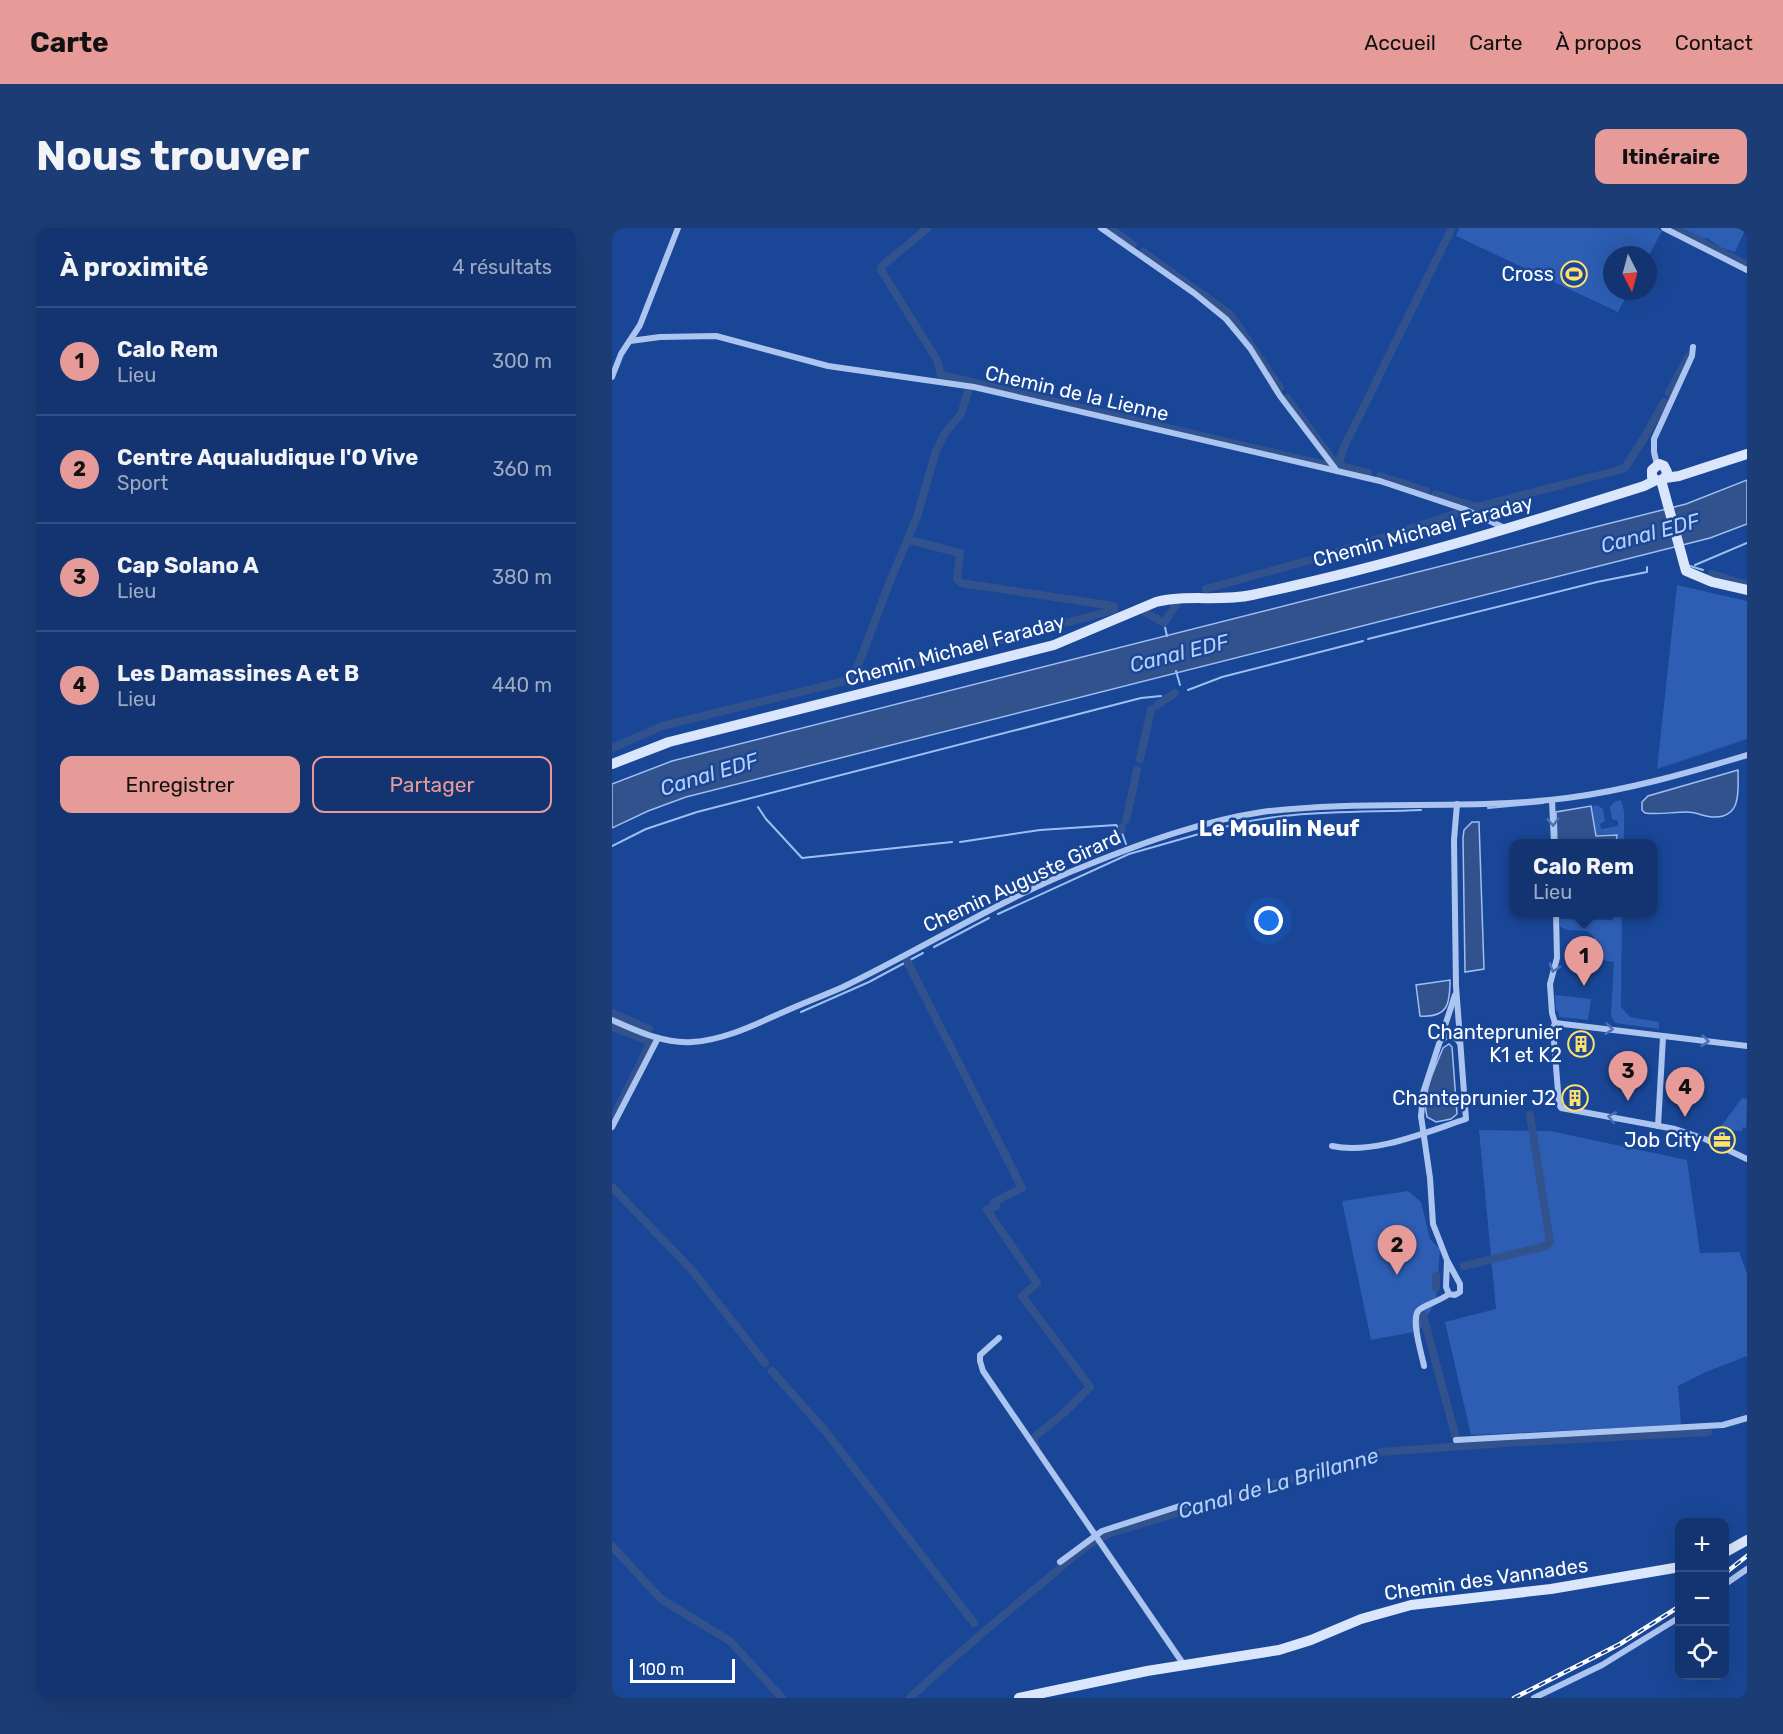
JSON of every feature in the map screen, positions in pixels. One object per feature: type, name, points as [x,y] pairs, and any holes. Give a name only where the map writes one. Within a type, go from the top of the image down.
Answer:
[{"type":"main road","points":[[1747,454],[1707,467],[1660,476],[1686,571],[1692,575],[1747,590]]},
{"type":"main road","name":"Chemin Michael Faraday","points":[[612,764],[669,742],[1054,645],[1162,600],[1227,599],[1251,595],[1508,529],[1620,493],[1660,476]]},
{"type":"main road","points":[[1729,1551],[1747,1540]]},
{"type":"main road","name":"Chemin des Vannades","points":[[1020,1698],[1184,1665],[1279,1650],[1311,1640],[1361,1619],[1411,1605],[1551,1589],[1675,1568]]},
{"type":"street","points":[[612,377],[621,354],[639,325],[678,228]]},
{"type":"street","points":[[1101,228],[1194,293],[1226,319],[1250,348],[1287,404],[1338,471]]},
{"type":"street","points":[[1664,228],[1747,270]]},
{"type":"street","name":"Chemin de la Lienne","points":[[630,340],[704,335],[724,337],[828,366],[982,388],[1380,481],[1434,498],[1487,518],[1508,529]]},
{"type":"street","points":[[1660,476],[1654,452],[1654,439],[1692,356],[1693,347]]},
{"type":"street","name":"Chemin Auguste Girard","points":[[612,1020],[658,1038],[681,1042],[707,1040],[757,1024],[842,987],[1029,891],[1081,867],[1176,833],[1237,817],[1285,810],[1552,800],[1628,788],[1747,755]]},
{"type":"street","points":[[1552,800],[1554,839]]},
{"type":"street","points":[[1332,1146],[1347,1149],[1362,1148],[1424,1133],[1466,1119],[1456,986],[1454,840],[1457,804]]},
{"type":"street","points":[[1556,917],[1557,958],[1550,984],[1555,1023],[1553,1029],[1560,1107],[1658,1125],[1704,1139],[1747,1159]]},
{"type":"street","points":[[1424,1366],[1417,1329],[1417,1313],[1420,1309],[1439,1302],[1449,1294],[1459,1293],[1461,1288],[1433,1224],[1430,1178],[1421,1116],[1423,1092],[1453,1003],[1456,986]]},
{"type":"street","points":[[1555,1023],[1747,1046]]},
{"type":"street","points":[[1441,1040],[1445,1037],[1455,1037],[1460,1045]]},
{"type":"street","points":[[1658,1125],[1663,1037]]},
{"type":"street","points":[[612,1127],[658,1038]]},
{"type":"street","points":[[1421,1116],[1426,1126],[1439,1128]]},
{"type":"street","points":[[1447,1260],[1446,1287],[1449,1294]]},
{"type":"street","points":[[999,1338],[981,1353],[981,1367],[1184,1665]]},
{"type":"street","points":[[1456,1440],[1723,1425],[1747,1418]]},
{"type":"street","points":[[1060,1562],[1094,1536],[1114,1526],[1189,1503]]},
{"type":"street","points":[[1729,1582],[1747,1569]]},
{"type":"street","points":[[1534,1698],[1602,1665],[1675,1620]]},
{"type":"shaded area","name":"Cross","points":[[1459,228],[1657,228],[1662,231],[1654,246],[1603,246],[1603,300],[1624,300],[1618,312],[1456,236]]},
{"type":"shaded area","points":[[1669,228],[1746,228],[1735,252],[1722,248],[1707,238],[1697,240]]},
{"type":"shaded area","points":[[1677,585],[1747,601],[1747,739],[1657,769]]},
{"type":"shaded area","points":[[1621,800],[1624,811],[1624,839],[1617,839],[1617,834],[1596,835],[1592,806],[1597,805],[1603,809],[1605,821],[1600,824],[1601,829],[1618,826],[1618,821],[1612,819],[1610,807],[1614,802]]},
{"type":"shaded area","points":[[1613,917],[1622,917],[1621,1007],[1630,1017],[1659,1022],[1659,1029],[1615,1023],[1611,1016],[1614,962],[1596,959],[1591,945],[1596,945],[1591,933],[1565,929],[1560,926],[1560,919],[1613,920]]},
{"type":"shaded area","points":[[1555,995],[1591,999],[1588,1020],[1559,1017],[1556,1011]]},
{"type":"shaded area","points":[[1742,1098],[1747,1099],[1746,1128],[1743,1127],[1742,1131],[1719,1129]]},
{"type":"shaded area","points":[[1479,1130],[1550,1131],[1687,1160],[1700,1253],[1739,1252],[1747,1274],[1747,1356],[1678,1386],[1681,1425],[1471,1435],[1445,1322],[1496,1309]]},
{"type":"shaded area","points":[[1408,1191],[1421,1202],[1430,1239],[1440,1249],[1436,1300],[1419,1331],[1371,1340],[1342,1201]]},
{"type":"water","name":"Canal EDF","points":[[1747,480],[1747,524],[1710,538],[686,797],[612,828],[612,784],[672,761],[1686,504]]},
{"type":"water","points":[[1738,770],[1737,801],[1730,812],[1724,816],[1711,817],[1687,812],[1650,814],[1642,810],[1642,802],[1648,796]]},
{"type":"water","points":[[1591,806],[1596,836],[1617,835],[1616,839],[1557,839],[1556,812]]},
{"type":"water","points":[[1472,822],[1479,822],[1484,969],[1465,972],[1463,838],[1464,830]]},
{"type":"water","points":[[1450,980],[1446,1008],[1436,1015],[1420,1016],[1416,985]]},
{"type":"water","points":[[1449,1044],[1452,1047],[1457,1114],[1451,1119],[1436,1122],[1427,1117],[1427,1091],[1443,1048]]},
{"type":"waterway","points":[[928,228],[882,266],[881,270],[937,360],[941,375],[1330,466]]},
{"type":"waterway","points":[[1110,228],[1133,245]]},
{"type":"waterway","points":[[1368,473],[1339,464],[1343,449],[1452,228]]},
{"type":"waterway","points":[[1674,228],[1747,265]]},
{"type":"waterway","points":[[1143,252],[1230,314],[1280,388]]},
{"type":"waterway","points":[[1669,393],[1688,357]]},
{"type":"waterway","points":[[969,389],[961,414],[945,433],[936,451],[917,517],[853,679],[983,645]]},
{"type":"waterway","points":[[1287,398],[1335,463],[1339,464]]},
{"type":"waterway","points":[[1643,440],[1664,402]]},
{"type":"waterway","points":[[1435,494],[1476,507],[1615,471],[1625,468],[1644,438]]},
{"type":"waterway","points":[[1380,476],[1426,491]]},
{"type":"waterway","points":[[1206,589],[1328,555],[1461,512]]},
{"type":"waterway","points":[[909,540],[960,553],[957,579],[961,583],[1114,606],[1114,610],[989,643]]},
{"type":"waterway","points":[[1695,565],[1747,543]]},
{"type":"waterway","points":[[1690,566],[1703,570]]},
{"type":"waterway","points":[[1368,639],[1597,582],[1647,572],[1647,567]]},
{"type":"waterway","points":[[1712,574],[1747,585]]},
{"type":"waterway","points":[[1145,612],[1164,623],[1176,605]]},
{"type":"waterway","points":[[1164,623],[1167,636]]},
{"type":"waterway","points":[[1188,690],[1222,677],[1363,641]]},
{"type":"waterway","points":[[1176,671],[1180,685]]},
{"type":"waterway","points":[[612,748],[662,726],[853,679]]},
{"type":"waterway","points":[[1157,705],[1175,693]]},
{"type":"waterway","points":[[612,846],[646,829],[697,812],[1141,698],[1161,696]]},
{"type":"waterway","points":[[1140,759],[1151,710]]},
{"type":"waterway","points":[[1126,820],[1137,770]]},
{"type":"waterway","points":[[1488,808],[1543,803]]},
{"type":"waterway","points":[[758,807],[802,858],[952,842]]},
{"type":"waterway","points":[[1214,830],[1239,823],[1291,815],[1421,810]]},
{"type":"waterway","points":[[960,842],[1040,830],[1116,825],[1121,830],[1126,844]]},
{"type":"waterway","points":[[998,914],[1129,854],[1206,832]]},
{"type":"waterway","points":[[934,947],[989,918]]},
{"type":"waterway","points":[[801,1012],[869,982],[923,953]]},
{"type":"waterway","points":[[907,961],[1022,1188],[994,1202]]},
{"type":"waterway","points":[[612,1013],[649,1029]]},
{"type":"waterway","points":[[612,1027],[651,1042],[612,1120]]},
{"type":"waterway","name":"Canal de La Brillanne","points":[[1464,1266],[1546,1246],[1550,1242],[1530,1115]]},
{"type":"waterway","points":[[612,1187],[691,1269],[765,1363]]},
{"type":"waterway","points":[[996,1206],[987,1210],[1037,1283],[1022,1296],[1090,1387],[1065,1412],[1032,1439],[1036,1446]]},
{"type":"waterway","name":"Canal de La Brillanne","points":[[1436,1276],[1436,1288]]},
{"type":"waterway","name":"Canal de La Brillanne","points":[[1423,1315],[1456,1438]]},
{"type":"waterway","points":[[772,1371],[826,1432],[974,1623]]},
{"type":"waterway","name":"Canal de La Brillanne","points":[[910,1698],[977,1637],[1071,1559],[1087,1546],[1114,1532],[1381,1452],[1708,1432]]},
{"type":"waterway","points":[[612,1546],[661,1599],[730,1641],[782,1698]]},
{"type":"railway","points":[[1727,1572],[1747,1556]]},
{"type":"railway","points":[[1514,1698],[1620,1644],[1675,1609]]},
{"type":"place","name":"Cross","points":[[1574,274]]},
{"type":"place","name":"Calo Rem","points":[[1584,986]]},
{"type":"place","name":"Chanteprunier K1 et K2","points":[[1581,1044]]},
{"type":"place","name":"Chanteprunier J2","points":[[1575,1098]]},
{"type":"place","name":"Cap Solano A","points":[[1628,1101]]},
{"type":"place","name":"Les Damassines A et B","points":[[1685,1117]]},
{"type":"place","name":"Job City","points":[[1722,1140]]},
{"type":"place","name":"Centre Aqualudique l'O Vive","points":[[1397,1275]]},
{"type":"district","name":"Le Moulin Neuf","points":[[1279,828]]}]
